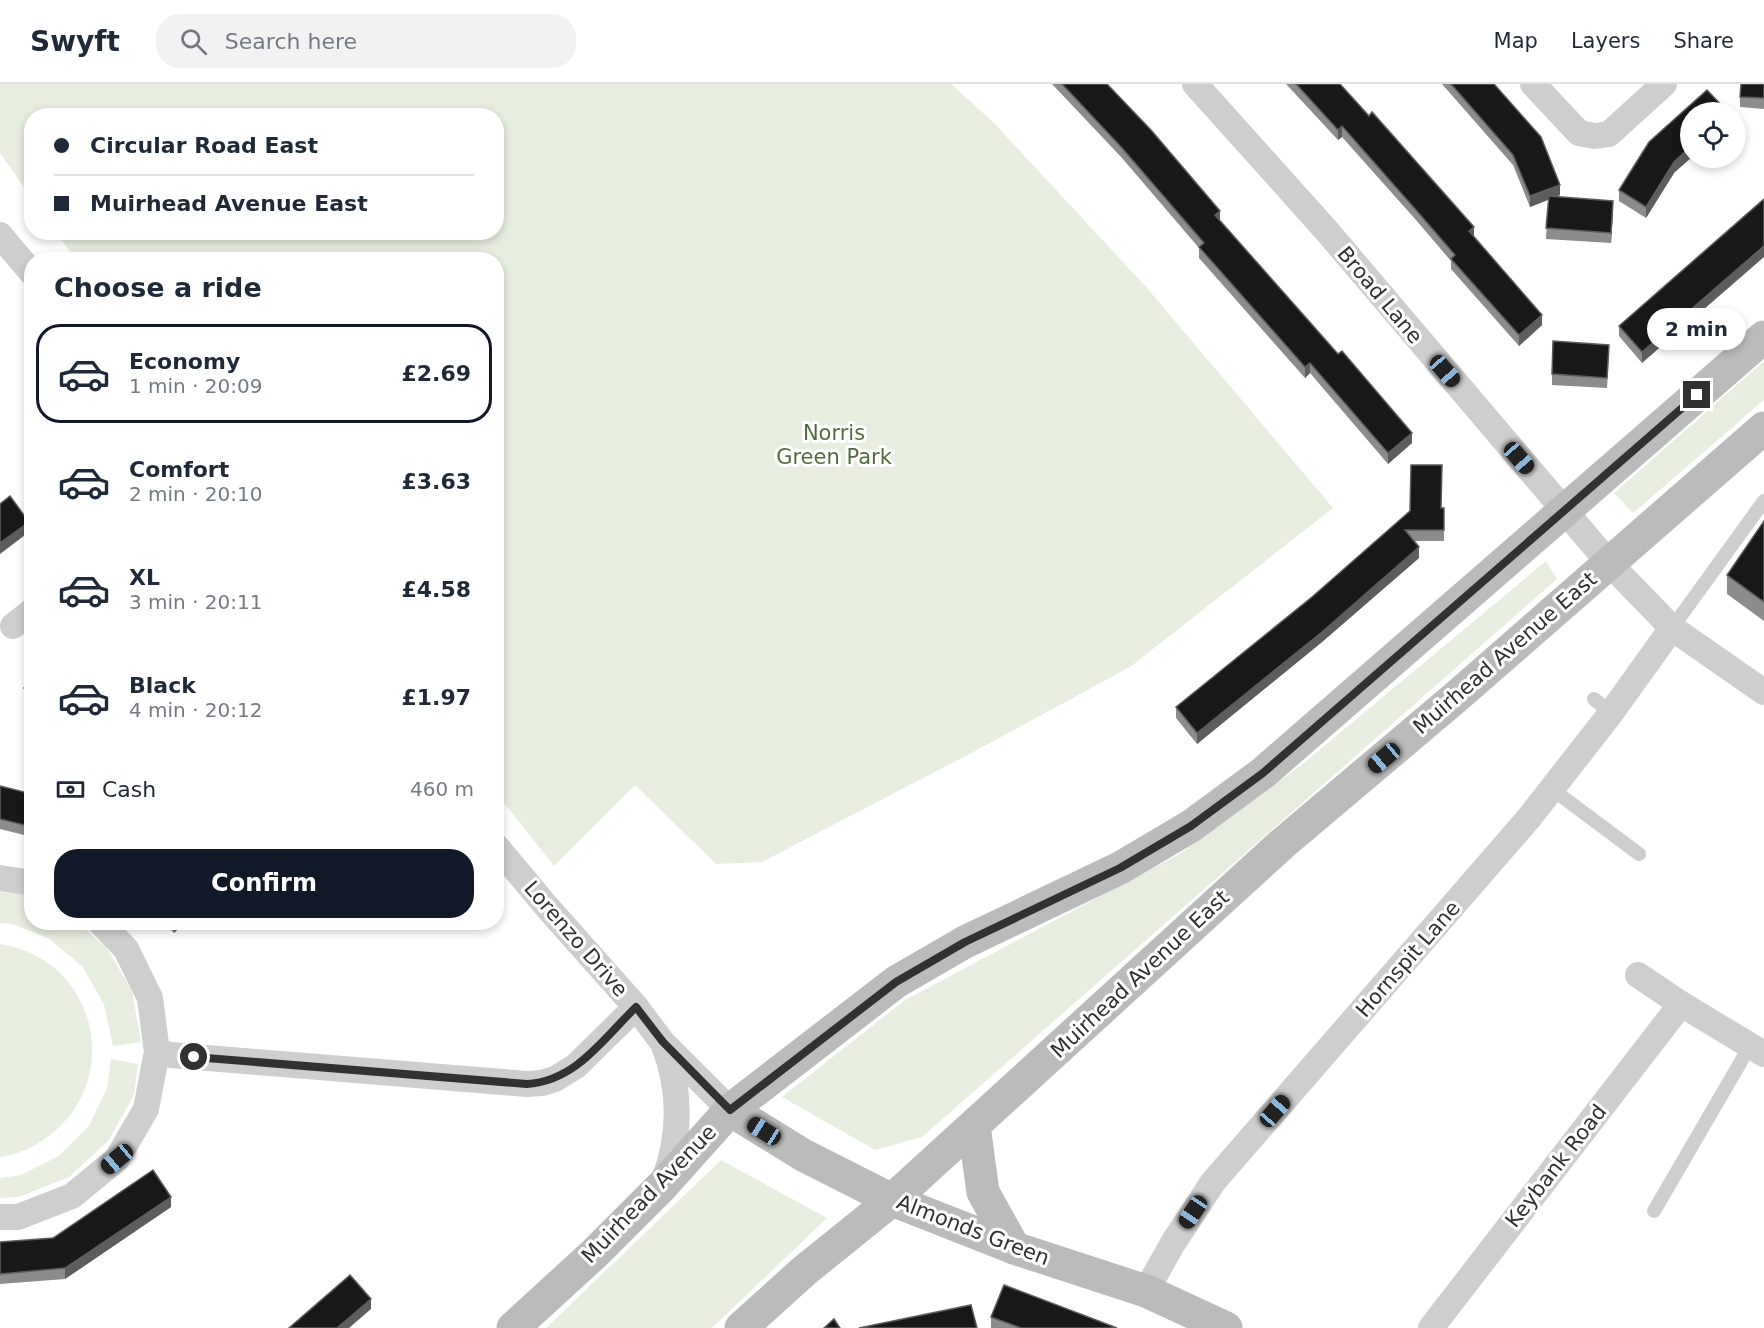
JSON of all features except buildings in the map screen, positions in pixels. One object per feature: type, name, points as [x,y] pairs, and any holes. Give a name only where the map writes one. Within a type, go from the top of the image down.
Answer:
[{"type":"street","name":"Broad Lane","points":[[1196,84],[1326,230],[1609,563],[1672,628],[1764,693]]},
{"type":"street","points":[[1533,84],[1579,134],[1595,136],[1609,134],[1664,84]]},
{"type":"street","points":[[0,235],[24,264]]},
{"type":"street","points":[[1564,510],[1764,337]]},
{"type":"street","name":"Muirhead Avenue East","points":[[974,1126],[1282,844],[1442,709],[1764,428]]},
{"type":"street","name":"Muirhead Avenue","points":[[513,1328],[595,1253],[662,1186],[730,1110],[896,982],[965,942],[1120,868],[1191,826],[1263,773],[1564,510]]},
{"type":"street","name":"Hornspit Lane","points":[[1146,1291],[1173,1242],[1213,1182],[1530,818],[1552,789],[1603,706],[1672,628]]},
{"type":"street","name":"Lorenzo Drive","points":[[504,856],[636,1007],[663,1042],[730,1110]]},
{"type":"street","points":[[0,878],[24,882]]},
{"type":"street","points":[[0,1217],[18,1217],[72,1196],[117,1159],[146,1109],[157,1052],[150,998],[126,949],[108,930]]},
{"type":"street","points":[[1638,975],[1757,1050]]},
{"type":"street","name":"Keybank Road","points":[[1431,1328],[1681,1004]]},
{"type":"street","points":[[157,1052],[477,1080],[542,1083],[555,1079],[576,1066],[636,1007]]},
{"type":"street","points":[[662,1186],[675,1144],[677,1109],[672,1071],[663,1042]]},
{"type":"street","name":"Almonds Green","points":[[730,1110],[803,1155],[892,1200],[1014,1248],[1146,1291],[1222,1327]]},
{"type":"street","points":[[741,1328],[804,1271],[892,1200],[974,1126]]},
{"type":"street","points":[[974,1126],[983,1192],[1014,1248]]},
{"type":"lane","points":[[1672,628],[1764,501]]},
{"type":"lane","points":[[1552,789],[1639,854]]},
{"type":"lane","points":[[1654,1211],[1757,1050]]},
{"type":"green space","name":"Norris Green Park","points":[[0,84],[951,84],[993,122],[1147,288],[1333,508],[1130,667],[762,862],[716,864],[635,785],[554,866],[504,803],[504,252],[71,252],[61,240],[504,240],[504,108],[24,108],[24,187],[0,153]]},
{"type":"green space","points":[[1764,361],[1764,400],[1633,513],[1614,493]]},
{"type":"green space","points":[[1546,561],[1557,579],[922,1137],[875,1150],[782,1097],[905,1000],[1178,855],[1299,767]]},
{"type":"green space","points":[[0,892],[24,895],[24,929],[0,923]]},
{"type":"green space","points":[[27,930],[86,930],[106,947],[132,991],[141,1042],[113,1046],[104,1004],[82,966],[48,938]]},
{"type":"green space","points":[[0,944],[32,954],[58,972],[77,995],[89,1023],[92,1053],[87,1083],[73,1111],[39,1143],[20,1152],[0,1157]]},
{"type":"green space","points":[[111,1059],[138,1064],[134,1095],[108,1141],[69,1177],[19,1197],[0,1198],[0,1178],[21,1175],[59,1156],[89,1126],[107,1088]]},
{"type":"green space","points":[[721,1160],[827,1218],[712,1328],[546,1328]]},
{"type":"route","points":[[194,1057],[527,1084],[542,1083],[555,1079],[576,1066],[636,1007],[663,1042],[730,1110],[896,982],[965,942],[1120,868],[1209,813],[1263,773],[1697,395]]}]
